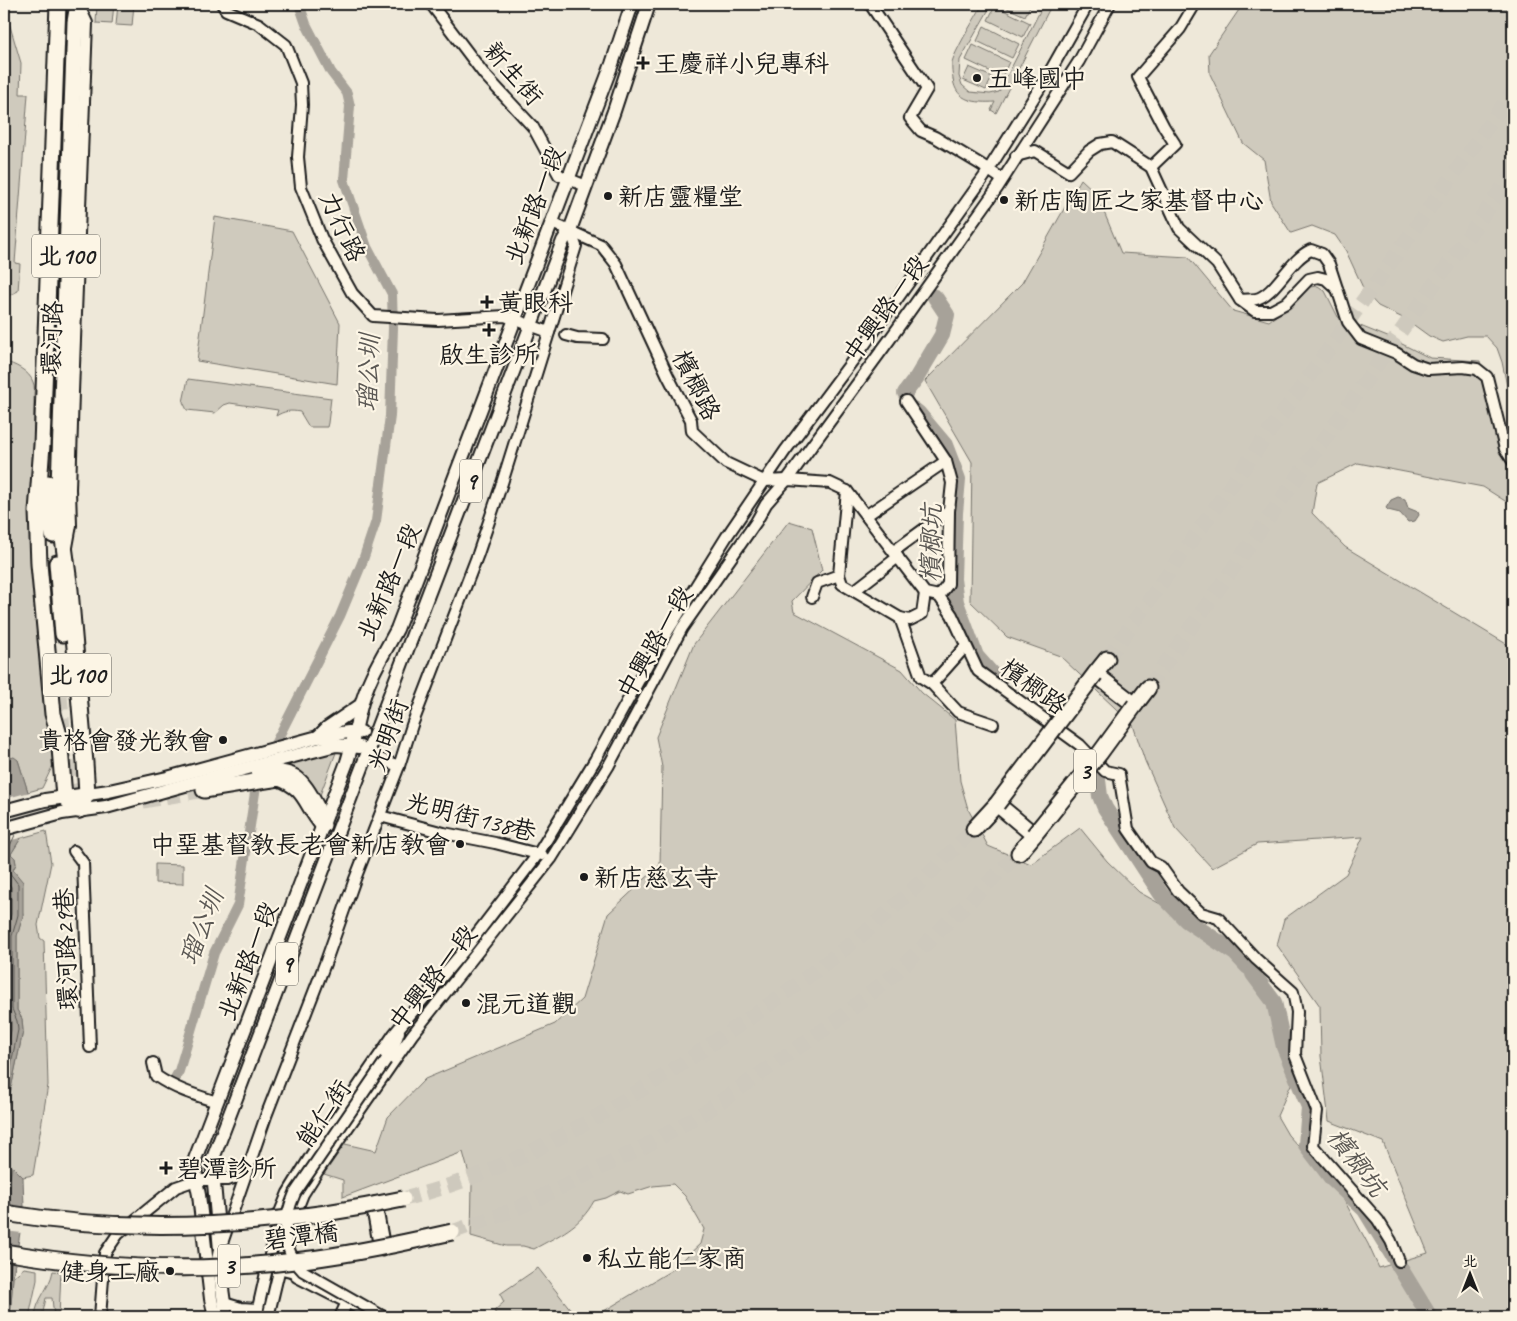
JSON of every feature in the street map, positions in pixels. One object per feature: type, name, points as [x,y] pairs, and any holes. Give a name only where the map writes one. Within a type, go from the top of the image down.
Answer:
[{"type":"highway","name":"環河路","points":[[39,488],[58,4]]},
{"type":"highway","name":"環河路","points":[[76,795],[70,590],[59,509],[59,486],[74,22],[78,4]]},
{"type":"highway","name":"北100","points":[[42,445],[47,469],[49,511],[56,550],[76,795]]},
{"type":"highway","name":"北100","points":[[39,488],[37,512],[39,564],[53,714],[76,795]]},
{"type":"highway","points":[[39,488],[48,548],[60,695]]},
{"type":"highway","name":"3","points":[[974,830],[1107,658]]},
{"type":"highway","points":[[1094,674],[1135,705]]},
{"type":"highway","name":"3","points":[[1019,853],[1148,688]]},
{"type":"highway","points":[[204,790],[278,778],[290,782],[299,788],[314,814],[323,825]]},
{"type":"highway","points":[[76,795],[79,810]]},
{"type":"highway","points":[[996,804],[1034,835]]},
{"type":"highway","name":"碧潭橋","points":[[4,1213],[39,1219],[121,1226],[197,1226],[249,1223],[313,1215],[403,1199]]},
{"type":"highway","points":[[374,1205],[382,1248]]},
{"type":"highway","name":"碧潭橋","points":[[4,1252],[78,1263],[182,1268],[224,1267],[302,1260],[382,1248],[452,1232]]},
{"type":"main road","name":"北新路一段","points":[[196,1180],[195,1159],[323,825],[352,745],[361,705],[372,674],[397,629],[612,64],[632,4]]},
{"type":"main road","name":"北新路一段","points":[[214,1180],[212,1161],[563,241],[570,230],[614,111],[649,4]]},
{"type":"main road","points":[[318,737],[327,728],[361,705]]},
{"type":"main road","points":[[4,811],[45,800],[109,791],[167,778],[318,737],[329,737],[356,731],[375,734]]},
{"type":"main road","points":[[4,829],[79,810],[106,807],[336,745],[352,745],[370,749]]},
{"type":"main road","points":[[221,775],[241,776],[273,770],[284,771],[303,782],[310,791],[320,810],[323,825]]},
{"type":"main road","name":"9","points":[[196,1180],[215,1317]]},
{"type":"main road","name":"9","points":[[214,1180],[220,1250],[218,1260],[226,1317]]},
{"type":"street","name":"力行路","points":[[222,4],[226,10],[258,24],[286,45],[301,82],[302,105],[298,156],[301,187],[322,239],[352,293],[372,316],[443,319],[505,316],[515,318],[549,332]]},
{"type":"street","name":"新生街","points":[[431,4],[484,74],[533,128],[559,175],[586,186]]},
{"type":"street","points":[[870,4],[926,89],[910,118],[921,130],[1002,179]]},
{"type":"street","name":"中興路一段","points":[[257,1313],[279,1215],[288,1193],[312,1154],[394,1034],[466,948],[538,854],[595,760],[651,658],[705,569],[785,451],[865,344],[989,170],[1048,75],[1088,4]]},
{"type":"street","name":"中興路一段","points":[[268,1317],[294,1213],[303,1194],[412,1035],[551,858],[609,765],[682,628],[756,522],[766,504],[786,481],[890,339],[1027,144],[1079,61],[1110,4]]},
{"type":"street","points":[[1151,167],[1175,144],[1138,77],[1175,35],[1195,4]]},
{"type":"street","points":[[1003,148],[1017,156],[1034,151],[1069,172],[1089,151],[1100,144],[1112,142],[1151,167],[1179,228],[1217,264],[1240,300],[1255,311],[1271,311],[1286,303],[1309,279],[1318,277],[1326,279],[1337,289]]},
{"type":"street","name":"檳榔路","points":[[552,223],[601,245],[616,264],[668,376],[691,420],[692,431],[726,463],[764,481],[830,483],[847,491]]},
{"type":"street","name":"光明街","points":[[220,1250],[266,1116],[478,554],[576,246],[570,230]]},
{"type":"street","points":[[1240,300],[1257,299],[1266,293],[1302,254],[1311,250],[1322,254],[1329,264],[1348,322],[1361,339],[1396,353],[1413,364],[1428,369],[1470,368],[1477,369],[1487,377],[1505,449],[1513,461]]},
{"type":"street","points":[[566,335],[577,338],[603,339]]},
{"type":"street","points":[[847,491],[925,592],[939,596],[948,584],[949,511],[952,483],[946,461],[906,401]]},
{"type":"street","points":[[867,515],[946,461]]},
{"type":"street","points":[[847,491],[839,575],[842,584],[900,618],[910,620],[922,614],[925,592]]},
{"type":"street","points":[[854,591],[949,511]]},
{"type":"street","points":[[812,597],[817,583],[839,575]]},
{"type":"street","name":"檳榔路","points":[[939,596],[952,615],[978,672],[1080,745],[1105,771],[1119,774],[1128,829],[1151,862],[1161,867],[1178,891],[1201,913],[1218,918],[1256,959],[1293,992],[1297,1012],[1295,1055],[1317,1111],[1313,1146],[1378,1220],[1391,1241],[1399,1262]]},
{"type":"street","points":[[900,618],[921,677],[932,684],[958,712],[993,724]]},
{"type":"street","points":[[932,684],[965,647]]},
{"type":"street","points":[[370,749],[377,758],[399,766]]},
{"type":"street","name":"光明街138巷","points":[[380,816],[551,858]]},
{"type":"street","name":"環河路29巷","points":[[74,851],[83,863],[90,1047]]},
{"type":"street","points":[[386,1060],[401,1027]]},
{"type":"street","points":[[386,1060],[412,1035]]},
{"type":"street","name":"能仁街","points":[[383,1317],[303,1271],[293,1261],[287,1249],[286,1224],[295,1193],[386,1060]]},
{"type":"street","points":[[153,1063],[156,1076],[172,1086],[217,1102]]},
{"type":"street","points":[[100,1317],[105,1253],[114,1239],[131,1222],[176,1187],[196,1180],[227,1180],[245,1175]]},
{"type":"street","points":[[268,1265],[281,1268],[349,1298],[366,1303],[383,1317]]},
{"type":"street","points":[[340,1317],[349,1298]]},
{"type":"street","points":[[349,1298],[375,1317]]},
{"type":"street","points":[[224,1303],[257,1313]]},
{"type":"shaded area","points":[[97,4],[114,4],[112,24],[96,23]]},
{"type":"shaded area","points":[[118,4],[134,4],[132,26],[116,25]]},
{"type":"shaded area","points":[[983,4],[992,4],[960,60],[959,76],[962,85],[970,92],[990,94],[999,92],[1041,9],[1041,4],[1052,4],[996,113],[991,110],[995,102],[974,101],[963,97],[955,87],[952,74],[953,59]]},
{"type":"shaded area","points":[[1004,4],[1031,4],[1025,16],[1003,6]]},
{"type":"shaded area","points":[[1243,4],[1513,4],[1513,415],[1502,362],[1497,348],[1486,336],[1467,336],[1443,342],[1429,336],[1407,320],[1378,306],[1365,292],[1346,251],[1335,235],[1312,226],[1291,233],[1271,202],[1264,160],[1243,143],[1210,74],[1209,54]]},
{"type":"shaded area","points":[[4,6],[21,63],[20,94],[28,94],[15,263],[20,264],[18,291],[4,298]]},
{"type":"shaded area","points":[[995,6],[1030,23],[1023,37],[988,20]]},
{"type":"shaded area","points":[[984,26],[1019,44],[1012,58],[977,41]]},
{"type":"shaded area","points":[[973,45],[1009,62],[1002,77],[966,60]]},
{"type":"shaded area","points":[[969,67],[992,77],[986,90],[963,80]]},
{"type":"shaded area","points":[[1081,179],[1096,193],[1121,253],[1188,257],[1233,311],[1269,321],[1299,299],[1309,287],[1318,286],[1325,291],[1338,317],[1390,338],[1430,358],[1480,361],[1495,428],[1513,451],[1513,506],[1483,487],[1358,463],[1317,483],[1312,513],[1345,547],[1513,648],[1513,1317],[594,1317],[672,1270],[700,1244],[704,1229],[685,1196],[673,1184],[653,1186],[628,1194],[620,1191],[606,1198],[594,1201],[582,1218],[568,1230],[534,1249],[523,1246],[506,1246],[471,1236],[472,1185],[463,1152],[343,1197],[343,1180],[324,1174],[345,1144],[376,1151],[388,1117],[425,1079],[555,1024],[582,999],[608,914],[660,865],[662,767],[656,737],[694,644],[789,521],[812,528],[822,570],[792,601],[794,612],[902,670],[922,693],[955,720],[960,781],[968,809],[988,846],[1031,864],[1080,828],[1107,861],[1139,892],[1187,919],[1267,980],[1293,1080],[1277,1116],[1288,1135],[1339,1191],[1379,1268],[1428,1253],[1383,1142],[1329,1121],[1321,1056],[1320,1006],[1277,945],[1284,919],[1346,874],[1363,837],[1257,844],[1212,868],[1175,828],[1145,761],[1133,725],[1060,656],[1007,637],[970,601],[972,462],[925,381],[1022,283]]},
{"type":"shaded area","points":[[215,217],[292,231],[340,323],[337,384],[197,361]]},
{"type":"shaded area","points":[[4,362],[17,366],[31,378],[34,384],[33,490],[35,567],[53,765],[42,788],[28,792],[18,760],[7,759],[6,754],[4,754]]},
{"type":"shaded area","points":[[188,379],[331,398],[327,427],[309,427],[300,412],[287,411],[276,416],[278,410],[230,403],[224,405],[215,413],[187,410],[183,402]]},
{"type":"shaded area","points":[[337,750],[317,803],[281,766]]},
{"type":"shaded area","points":[[46,831],[51,863],[38,925],[40,938],[44,941],[48,1085],[33,1175],[23,1177],[12,1167],[6,1201],[4,1200],[4,1122],[23,1031],[22,1019],[17,1010],[17,936],[23,915],[13,870],[16,864],[15,858],[11,854],[21,838]]},
{"type":"shaded area","points":[[155,864],[183,865],[183,884],[155,883]]},
{"type":"shaded area","points":[[24,1268],[37,1270],[37,1280],[29,1317],[10,1317],[13,1277]]},
{"type":"shaded area","points":[[538,1268],[575,1315],[571,1317],[498,1317],[494,1311],[504,1302],[500,1294]]},
{"type":"shaded area","points":[[53,1271],[61,1272],[59,1317],[54,1317],[52,1298],[46,1298],[42,1317],[35,1317],[38,1305]]},
{"type":"water","points":[[1398,497],[1405,499],[1408,508],[1418,512],[1419,515],[1415,521],[1408,522],[1400,513],[1386,508],[1391,500]]},
{"type":"water","points":[[4,746],[7,759],[14,757],[18,760],[28,792],[21,838],[11,854],[15,858],[16,864],[13,870],[23,882],[23,916],[17,936],[17,1010],[22,1019],[23,1031],[4,1122]]},
{"type":"water","points":[[12,1166],[23,1177],[24,1207],[13,1277],[10,1317],[4,1317],[4,1200],[6,1201]]},
{"type":"pier","points":[[30,792],[24,837],[4,842],[4,799]]},
{"type":"pier","points":[[4,1207],[26,1210],[22,1233],[4,1231]]},
{"type":"waterway","name":"瑠公圳","points":[[275,744],[340,616],[362,563],[376,521],[390,416],[393,328],[392,294],[367,247],[344,180],[350,106],[347,93],[331,72],[306,24],[299,4]]},
{"type":"waterway","name":"檳榔坑","points":[[905,393],[917,377],[942,335],[947,315],[935,297]]},
{"type":"waterway","name":"檳榔坑","points":[[913,409],[945,445],[958,479],[953,579],[956,602],[976,656],[999,682]]},
{"type":"waterway","name":"檳榔坑","points":[[1098,780],[1100,796],[1105,808],[1161,894],[1186,920],[1235,953],[1248,967]]},
{"type":"waterway","name":"瑠公圳","points":[[174,1080],[179,1071],[214,953],[238,905],[256,786]]},
{"type":"waterway","name":"檳榔坑","points":[[1253,974],[1274,1002],[1284,1047],[1309,1107],[1306,1145],[1332,1179],[1365,1210],[1430,1317]]},
{"type":"tunnel","points":[[1107,659],[1513,91]]},
{"type":"tunnel","points":[[1148,688],[1513,173]]},
{"type":"tunnel","points":[[60,695],[64,739]]},
{"type":"tunnel","points":[[67,762],[73,792],[81,802],[86,804]]},
{"type":"tunnel","points":[[143,801],[204,790]]},
{"type":"tunnel","points":[[403,1199],[478,1175],[549,1143],[617,1105],[683,1063],[768,1006],[866,932],[929,874],[974,829]]},
{"type":"tunnel","points":[[452,1232],[511,1211],[647,1145],[707,1111],[836,1021],[896,973],[1019,853]]},
{"type":"place","name":"王慶祥小兒專科","points":[[643,63]]},
{"type":"place","name":"五峰國中","points":[[977,78]]},
{"type":"place","name":"新店靈糧堂","points":[[608,196]]},
{"type":"place","name":"新店陶匠之家基督中心","points":[[1004,200]]},
{"type":"place","name":"黃眼科","points":[[487,302]]},
{"type":"place","name":"啟生診所","points":[[489,330]]},
{"type":"place","name":"貴格會發光教會","points":[[223,740]]},
{"type":"place","name":"中堊基督教長老會新店教會","points":[[460,844]]},
{"type":"place","name":"新店慈玄寺","points":[[584,877]]},
{"type":"place","name":"混元道觀","points":[[466,1003]]},
{"type":"place","name":"碧潭診所","points":[[166,1168]]},
{"type":"place","name":"私立能仁家商","points":[[587,1258]]},
{"type":"place","name":"健身工廠","points":[[170,1271]]}]
